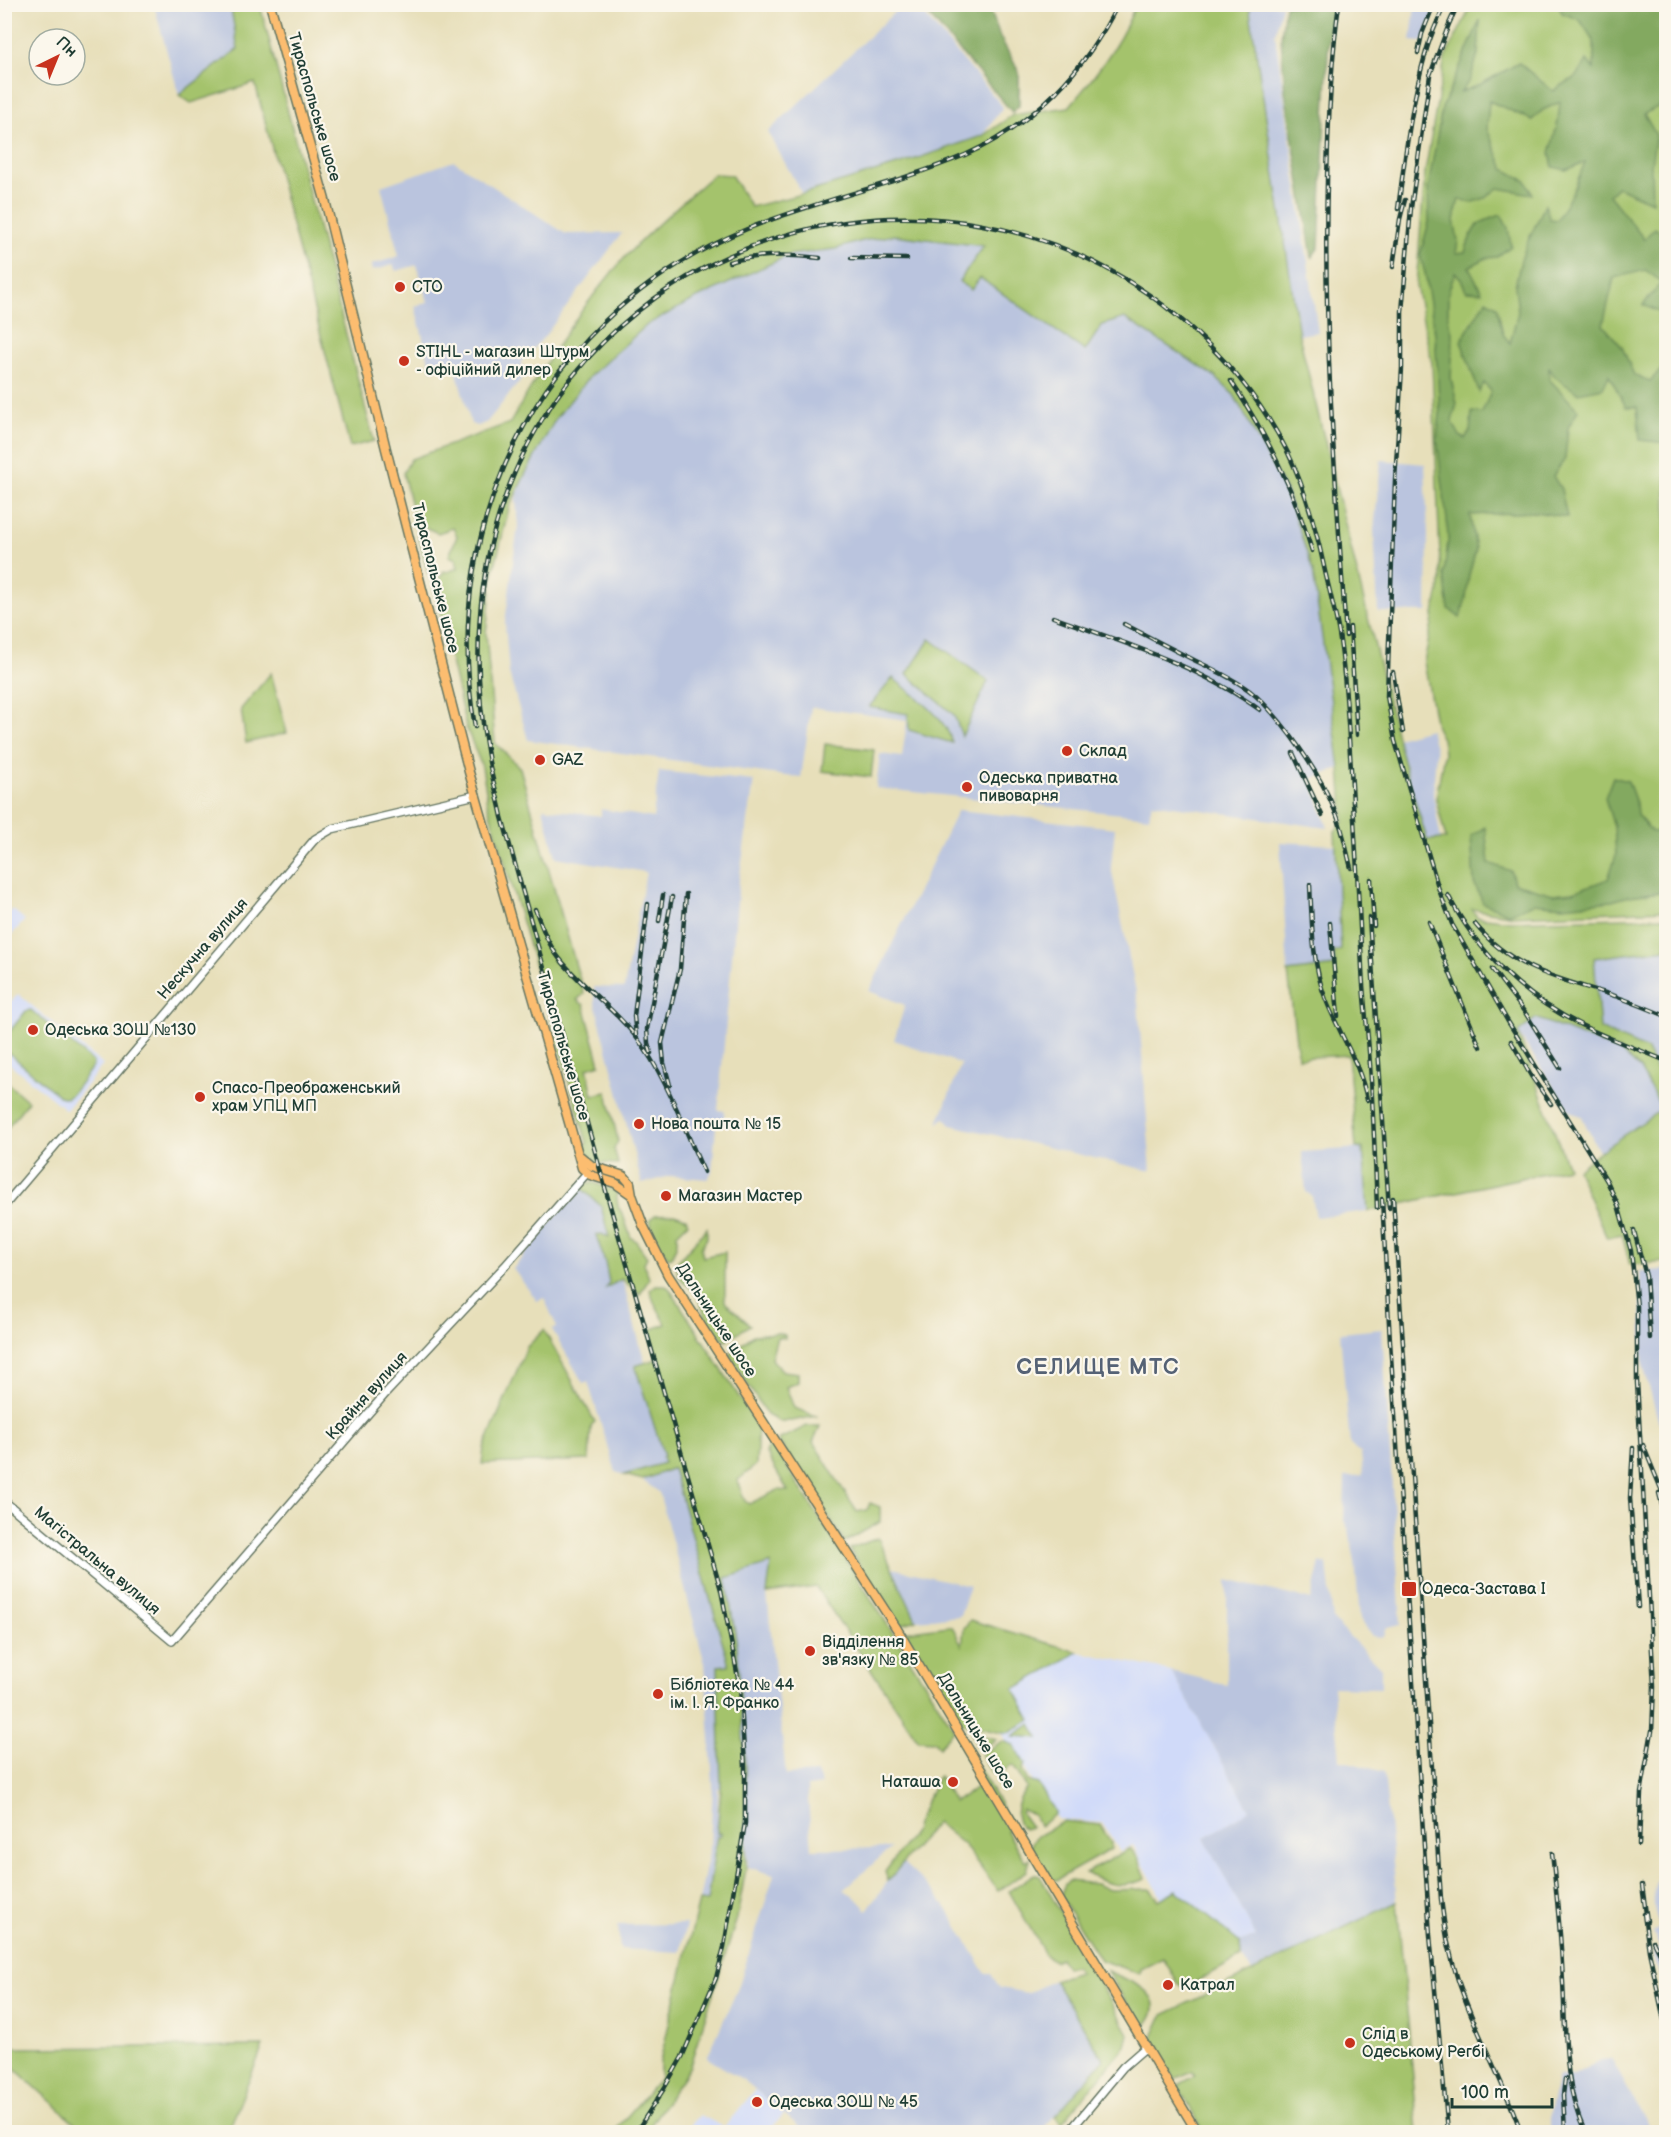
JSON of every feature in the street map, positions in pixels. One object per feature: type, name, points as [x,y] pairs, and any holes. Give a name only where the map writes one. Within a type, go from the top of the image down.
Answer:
[{"type":"main road","name":"Тираспольське шосе","points":[[270,4],[325,200],[386,449],[476,795],[580,1156],[590,1169]]},
{"type":"main road","name":"Дальницьке шосе","points":[[590,1169],[632,1194],[643,1225],[668,1275],[897,1629],[1197,2133]]},
{"type":"street","name":"Нескучна вулиця","points":[[4,1206],[315,839],[332,830],[476,795]]},
{"type":"street","name":"Крайня вулиця","points":[[172,1641],[386,1393],[505,1266],[590,1169]]},
{"type":"street","name":"Магістральна вулиця","points":[[4,1502],[172,1641]]},
{"type":"street","points":[[1069,2133],[1123,2067],[1146,2047]]},
{"type":"shaded area","points":[[154,5],[230,5],[238,49],[179,95]]},
{"type":"shaded area","points":[[902,5],[916,5],[1003,107],[982,136],[802,194],[768,132]]},
{"type":"shaded area","points":[[1249,5],[1282,5],[1275,34],[1318,332],[1299,335]]},
{"type":"shaded area","points":[[1415,5],[1438,5],[1422,42],[1411,41]]},
{"type":"shaded area","points":[[454,161],[566,234],[622,233],[544,337],[520,363],[528,371],[487,422],[478,426],[471,424],[454,362],[431,370],[415,306],[428,302],[417,265],[396,271],[393,265],[372,271],[371,265],[399,256],[381,186]]},
{"type":"shaded area","points":[[894,235],[985,246],[959,281],[971,290],[980,278],[1085,351],[1102,325],[1125,318],[1213,375],[1234,395],[1287,493],[1313,571],[1340,768],[1311,779],[1328,828],[1152,803],[1149,817],[876,788],[880,754],[902,757],[907,720],[811,707],[801,778],[528,740],[509,673],[505,623],[518,526],[516,498],[526,473],[556,418],[591,375],[648,324],[697,298],[789,255],[835,249]]},
{"type":"shaded area","points":[[1381,460],[1425,464],[1428,534],[1427,612],[1378,612],[1374,530]]},
{"type":"shaded area","points":[[1430,729],[1436,752],[1433,794],[1441,840],[1427,841],[1397,738]]},
{"type":"shaded area","points":[[659,771],[754,781],[739,881],[718,1110],[725,1111],[722,1126],[716,1126],[712,1171],[708,1179],[670,1176],[642,1184],[595,1003],[594,987],[624,988],[646,872],[556,857],[543,808],[601,816],[601,809],[653,818]]},
{"type":"shaded area","points":[[958,810],[1115,828],[1111,867],[1138,1002],[1151,1171],[951,1125],[945,1118],[938,1123],[961,1064],[894,1040],[905,1005],[869,991]]},
{"type":"shaded area","points":[[1280,842],[1335,845],[1341,950],[1335,966],[1288,972]]},
{"type":"shaded area","points":[[12,909],[25,920],[5,942],[5,911],[8,914]]},
{"type":"shaded area","points":[[1666,949],[1666,1091],[1647,1050],[1600,1029],[1594,958]]},
{"type":"shaded area","name":"Одеська ЗОШ №130","points":[[18,994],[103,1065],[66,1110],[5,1060],[4,995],[12,1001]]},
{"type":"shaded area","points":[[1536,1018],[1620,1051],[1640,1069],[1662,1109],[1599,1152],[1582,1117],[1569,1110],[1518,1033]]},
{"type":"shaded area","points":[[1363,1148],[1368,1211],[1316,1217],[1312,1196],[1306,1192],[1302,1152]]},
{"type":"shaded area","points":[[579,1186],[601,1206],[610,1238],[596,1236],[605,1262],[609,1283],[606,1287],[622,1279],[645,1363],[636,1366],[664,1456],[662,1457],[664,1463],[624,1475],[616,1472],[588,1382],[583,1383],[552,1329],[557,1327],[544,1298],[537,1301],[513,1269]]},
{"type":"shaded area","points":[[1666,1270],[1666,1424],[1664,1421],[1659,1423],[1643,1365],[1640,1271]]},
{"type":"shaded area","points":[[1382,1329],[1401,1625],[1387,1627],[1384,1637],[1372,1636],[1360,1619],[1355,1562],[1349,1530],[1344,1521],[1345,1477],[1363,1475],[1361,1453],[1350,1445],[1340,1333]]},
{"type":"shaded area","points":[[673,1468],[729,1665],[718,1666],[721,1788],[718,1788],[717,1833],[721,1833],[721,1836],[716,1837],[707,1903],[699,1901],[710,1847],[713,1785],[705,1664],[659,1492],[643,1481]]},
{"type":"shaded area","points":[[1320,1562],[1327,1564],[1333,1620],[1381,1668],[1381,1688],[1333,1687],[1340,1760],[1384,1772],[1397,1902],[1252,1971],[1240,1955],[1240,1943],[1256,1936],[1204,1838],[1250,1810],[1171,1671],[1227,1685],[1227,1580],[1311,1600]]},
{"type":"shaded area","points":[[771,1563],[767,1594],[786,1775],[817,1773],[822,1785],[807,1787],[812,1849],[891,1848],[843,1890],[853,1895],[867,1910],[902,1862],[936,1894],[986,1974],[991,1974],[1000,1988],[1028,1993],[1054,1980],[1104,2061],[1040,2132],[799,2132],[802,2129],[745,2081],[707,2058],[738,1988],[774,1875],[748,1867],[737,1646],[726,1578]]},
{"type":"shaded area","points":[[892,1568],[970,1586],[960,1616],[916,1620]]},
{"type":"shaded area","points":[[1078,1652],[1171,1671],[1250,1810],[1204,1838],[1256,1936],[1240,1943],[1176,1890],[1162,1899],[1133,1845],[1120,1851],[1102,1823],[1057,1819],[984,1706]]},
{"type":"shaded area","points":[[1666,1865],[1666,1998],[1653,1951],[1660,1947],[1652,1932],[1659,1928],[1653,1903],[1657,1880]]},
{"type":"shaded area","points":[[686,1924],[680,1952],[620,1949],[618,1925]]},
{"type":"shaded area","points":[[1611,2059],[1652,2132],[1550,2132],[1550,2114],[1558,2076],[1572,2076],[1601,2060]]},
{"type":"shaded area","name":"Одеська ЗОШ № 45","points":[[755,2090],[784,2114],[768,2132],[684,2132],[700,2115],[724,2127]]},
{"type":"green space","points":[[260,5],[374,441],[350,447],[255,83],[191,103],[179,95],[238,49],[231,9]]},
{"type":"green space","points":[[920,5],[989,5],[1000,37],[1019,72],[1019,106],[1012,112]]},
{"type":"green space","points":[[1135,5],[1249,5],[1299,335],[1403,761],[1427,840],[1446,839],[1436,799],[1444,753],[1442,739],[1436,727],[1424,662],[1441,580],[1432,363],[1416,286],[1425,172],[1445,58],[1472,5],[1666,5],[1666,910],[1514,916],[1472,909],[1477,917],[1511,921],[1666,917],[1666,949],[1594,958],[1600,1029],[1647,1050],[1666,1091],[1666,1262],[1630,1265],[1622,1234],[1607,1238],[1577,1170],[1662,1109],[1640,1069],[1620,1051],[1536,1018],[1518,1033],[1568,1168],[1368,1211],[1363,1148],[1356,1148],[1348,1055],[1298,1058],[1288,972],[1335,966],[1334,952],[1341,950],[1335,831],[1344,822],[1340,768],[1313,571],[1287,493],[1234,395],[1213,375],[1125,318],[1102,325],[1085,351],[980,278],[971,290],[959,281],[984,246],[894,235],[835,249],[789,255],[697,298],[648,324],[591,375],[556,418],[509,508],[493,573],[486,633],[495,743],[520,768],[584,994],[577,1000],[584,1005],[600,1064],[587,1068],[593,1095],[607,1092],[618,1141],[614,1149],[618,1164],[597,1163],[583,1149],[587,1143],[486,799],[482,767],[466,727],[434,587],[444,571],[458,568],[456,559],[449,556],[457,536],[453,528],[438,533],[415,523],[403,473],[411,459],[510,423],[564,336],[610,274],[648,234],[714,174],[731,175],[751,207],[907,162],[982,136],[1013,115],[1069,107],[1116,45]]},
{"type":"green space","points":[[1285,5],[1333,5],[1329,29],[1319,247],[1312,257],[1285,92],[1281,38]]},
{"type":"green space","points":[[1558,5],[1666,5],[1666,106],[1663,104],[1644,114],[1656,135],[1651,164],[1652,202],[1618,187],[1609,195],[1644,239],[1655,228],[1666,236],[1666,315],[1643,305],[1662,282],[1645,270],[1614,278],[1603,325],[1622,347],[1634,375],[1650,381],[1662,369],[1666,361],[1666,443],[1640,440],[1637,407],[1626,407],[1609,375],[1603,388],[1578,393],[1555,377],[1549,368],[1549,379],[1578,410],[1568,428],[1565,459],[1553,476],[1561,489],[1567,517],[1535,512],[1470,515],[1476,549],[1460,618],[1449,609],[1444,575],[1448,541],[1437,439],[1440,414],[1435,334],[1420,255],[1429,222],[1428,188],[1442,108],[1480,20],[1478,54],[1470,80],[1461,92],[1519,63],[1553,91],[1577,76],[1587,60],[1594,69],[1594,41],[1580,20],[1562,13]],"holes":[[[1489,101],[1532,120],[1543,110],[1560,102],[1550,153],[1553,167],[1566,170],[1585,162],[1575,187],[1557,220],[1550,219],[1545,205],[1527,243],[1515,286],[1518,312],[1510,343],[1503,334],[1497,306],[1486,300],[1461,341],[1479,392],[1484,383],[1491,391],[1482,413],[1472,412],[1470,431],[1465,439],[1460,436],[1452,421],[1457,404],[1451,379],[1453,336],[1448,319],[1448,293],[1455,272],[1466,291],[1482,292],[1469,267],[1486,258],[1497,257],[1511,246],[1508,228],[1501,215],[1480,223],[1473,231],[1465,252],[1456,253],[1458,241],[1454,220],[1459,199],[1471,203],[1485,198],[1498,188],[1532,194],[1526,181],[1504,169],[1487,129]]]},
{"type":"green space","points":[[418,535],[429,553],[428,574]]},
{"type":"green space","points":[[930,639],[988,681],[962,736],[954,715],[907,674]]},
{"type":"green space","points":[[271,673],[287,733],[246,743],[241,709]]},
{"type":"green space","points":[[893,678],[937,716],[952,743],[909,730],[908,714],[869,707]]},
{"type":"green space","points":[[825,744],[874,750],[871,777],[822,771]]},
{"type":"green space","points":[[1613,777],[1628,781],[1636,803],[1637,815],[1652,832],[1666,830],[1666,885],[1661,892],[1629,896],[1612,901],[1563,906],[1533,903],[1509,914],[1483,903],[1474,883],[1471,836],[1485,827],[1489,863],[1511,871],[1514,883],[1553,894],[1573,892],[1608,879],[1616,855],[1614,827],[1605,798]]},
{"type":"green space","name":"Одеська ЗОШ №130","points":[[31,1010],[93,1062],[93,1066],[72,1094],[66,1098],[59,1096],[5,1050],[5,1037],[26,1011]]},
{"type":"green space","points":[[5,1081],[28,1101],[5,1131]]},
{"type":"green space","points":[[592,1182],[616,1191],[618,1207],[631,1238],[647,1257],[644,1263],[649,1279],[640,1294],[622,1279],[606,1288],[609,1282],[596,1235],[609,1237],[601,1206],[579,1186]]},
{"type":"green space","points":[[674,1214],[686,1218],[688,1223],[677,1234],[677,1243],[672,1257],[668,1258],[653,1234],[650,1220],[655,1215]]},
{"type":"green space","points":[[707,1228],[707,1238],[701,1248],[703,1257],[725,1252],[725,1302],[750,1325],[726,1340],[710,1327],[695,1292],[678,1275],[677,1262]]},
{"type":"green space","points":[[656,1285],[669,1288],[758,1426],[756,1465],[737,1481],[745,1501],[749,1504],[778,1490],[788,1491],[766,1453],[769,1446],[773,1445],[954,1729],[939,1748],[934,1741],[918,1740],[816,1587],[767,1594],[771,1563],[726,1578],[737,1646],[745,1766],[746,1868],[737,1918],[689,2068],[646,2132],[614,2132],[660,2078],[660,2061],[699,1901],[707,1902],[717,1836],[721,1835],[717,1833],[721,1788],[718,1666],[729,1665],[673,1468],[643,1480],[624,1475],[664,1463],[662,1457],[664,1456],[635,1366],[657,1359],[650,1330],[666,1324],[650,1290]]},
{"type":"green space","points":[[544,1330],[595,1422],[591,1427],[589,1460],[482,1464],[484,1448],[527,1347]]},
{"type":"green space","points":[[777,1333],[785,1335],[785,1338],[777,1337],[771,1359],[783,1371],[798,1373],[798,1382],[786,1387],[794,1408],[816,1416],[792,1421],[778,1421],[767,1415],[729,1355],[753,1335]]},
{"type":"green space","points":[[807,1426],[820,1426],[813,1442],[857,1512],[867,1510],[870,1503],[880,1507],[880,1522],[845,1542],[778,1440]]},
{"type":"green space","points":[[878,1538],[916,1620],[899,1625],[849,1549]]},
{"type":"green space","points":[[970,1620],[1078,1652],[1014,1689],[1031,1720],[1007,1733],[960,1723],[903,1632],[949,1626],[953,1628],[962,1645],[964,1628]]},
{"type":"green space","points":[[1031,1724],[1039,1738],[1013,1736]]},
{"type":"green space","points":[[971,1733],[997,1739],[980,1750]]},
{"type":"green space","points":[[1003,1741],[1014,1745],[1025,1764],[1022,1770],[1028,1781],[1038,1784],[1055,1811],[1055,1814],[1040,1826],[1033,1814],[1022,1810],[1021,1813],[1031,1827],[1024,1829],[1017,1820],[1018,1803],[1027,1788],[1013,1765],[1005,1770],[991,1772],[981,1754]]},
{"type":"green space","points":[[978,1767],[1012,1825],[1007,1831],[1025,1862],[1030,1859],[1027,1871],[998,1891],[964,1845],[936,1822],[888,1881],[885,1872],[914,1832],[937,1778],[939,1776],[954,1802],[978,1787],[972,1775]]},
{"type":"green space","points":[[1064,1821],[1100,1825],[1111,1843],[1111,1849],[1056,1880],[1051,1880],[1030,1846],[1037,1836]]},
{"type":"green space","points":[[1130,1848],[1139,1859],[1146,1879],[1115,1885],[1086,1873]]},
{"type":"green space","points":[[1034,1874],[1040,1876],[1129,2034],[1126,2046],[1062,2123],[1055,2116],[1104,2060],[1054,1980],[1079,1972],[1075,1966],[1066,1968],[1060,1958],[1054,1961],[1046,1956],[1009,1891]]},
{"type":"green space","points":[[1069,1881],[1096,1884],[1109,1890],[1150,1889],[1159,1900],[1176,1890],[1240,1943],[1241,1957],[1185,1988],[1178,1983],[1163,1958],[1141,1969],[1140,1974],[1100,1960],[1060,1896],[1065,1884]]},
{"type":"green space","points":[[1397,1902],[1418,2132],[1204,2132],[1179,2088],[1180,2084],[1195,2076],[1193,2071],[1174,2079],[1150,2043],[1163,2015]]},
{"type":"green space","points":[[1107,1971],[1131,1981],[1146,1991],[1151,1998],[1154,2005],[1153,2013],[1143,2030]]},
{"type":"green space","points":[[263,2046],[228,2132],[85,2132],[14,2068],[9,2054],[15,2048]]},
{"type":"railway","points":[[475,727],[470,693],[468,627],[475,561],[483,529],[505,465],[524,425],[547,389],[573,355],[602,323],[634,295],[669,270],[707,248],[747,229],[801,209],[938,166],[990,143],[1035,112],[1055,93],[1090,52],[1118,4]]},
{"type":"railway","points":[[1339,4],[1328,138],[1326,239],[1331,409],[1346,636]]},
{"type":"railway","points":[[1418,53],[1422,34],[1434,4]]},
{"type":"railway","points":[[1398,209],[1416,91],[1428,46],[1445,4]]},
{"type":"railway","points":[[1458,4],[1430,75],[1411,208],[1402,312],[1402,368],[1395,480],[1387,696],[1395,741],[1439,890],[1452,924],[1507,1020],[1607,1181],[1618,1205],[1631,1251],[1637,1306],[1637,1382],[1654,1687],[1652,1731],[1641,1793],[1639,1845]]},
{"type":"railway","points":[[1393,267],[1405,200]]},
{"type":"railway","points":[[636,2132],[682,2057],[716,1978],[724,1947],[745,1823],[745,1766],[740,1688],[721,1590],[611,1209],[502,817],[483,727],[479,670],[480,613],[488,556],[495,528],[539,425],[604,342],[685,279],[779,237],[879,219],[982,225],[1083,257],[1177,316],[1225,362],[1266,415],[1294,466],[1313,520],[1339,634],[1348,718],[1372,1090],[1377,1208]]},
{"type":"railway","points":[[729,262],[774,255],[820,258]]},
{"type":"railway","points":[[851,258],[907,259]]},
{"type":"railway","points":[[1231,381],[1278,463],[1312,551]]},
{"type":"railway","points":[[1053,617],[1160,656],[1211,680],[1260,710]]},
{"type":"railway","points":[[1124,624],[1230,678],[1262,702],[1298,746],[1329,796],[1338,818],[1351,868]]},
{"type":"railway","points":[[1350,627],[1357,735]]},
{"type":"railway","points":[[1393,672],[1403,732]]},
{"type":"railway","points":[[1293,753],[1322,815]]},
{"type":"railway","points":[[1371,879],[1374,926]]},
{"type":"railway","points":[[1310,885],[1314,943],[1321,986],[1360,1074],[1367,1100]]},
{"type":"railway","points":[[670,1085],[662,1043],[680,969],[686,894]]},
{"type":"railway","points":[[659,921],[663,895]]},
{"type":"railway","points":[[1448,895],[1460,916],[1488,954],[1504,971],[1540,1001],[1592,1030],[1666,1061]]},
{"type":"railway","points":[[651,1053],[647,1029],[672,897]]},
{"type":"railway","points":[[636,1036],[634,1016],[648,904]]},
{"type":"railway","points":[[535,909],[555,953],[627,1026],[647,1052],[666,1085],[704,1172]]},
{"type":"railway","points":[[1369,918],[1389,1208]]},
{"type":"railway","points":[[1429,922],[1480,1047]]},
{"type":"railway","points":[[1330,923],[1338,1016]]},
{"type":"railway","points":[[1475,924],[1505,953],[1522,963],[1557,978],[1615,996],[1666,1016]]},
{"type":"railway","points":[[1492,969],[1526,1014],[1560,1068]]},
{"type":"railway","points":[[1511,1041],[1531,1076],[1551,1104]]},
{"type":"railway","points":[[1393,1198],[1442,1909],[1449,1950],[1458,1980],[1521,2132]]},
{"type":"railway","points":[[1382,1199],[1430,1935],[1448,2132]]},
{"type":"railway","points":[[1634,1231],[1646,1276],[1650,1338]]},
{"type":"railway","points":[[1643,1445],[1666,1501]]},
{"type":"railway","points":[[1633,1448],[1630,1498],[1638,1607]]},
{"type":"railway","points":[[1659,1493],[1666,1522]]},
{"type":"railway","points":[[1552,1853],[1569,2078],[1585,2132]]},
{"type":"railway","points":[[1642,1885],[1647,1921]]},
{"type":"railway","points":[[1644,1914],[1649,1951],[1666,2029]]},
{"type":"railway","points":[[1653,1941],[1666,1967]]},
{"type":"railway","points":[[1565,2079],[1563,2095],[1565,2132]]},
{"type":"place","name":"СТО","points":[[400,287]]},
{"type":"place","name":"STIHL - магазин Штурм - офіційний дилер","points":[[404,361]]},
{"type":"place","name":"Склад","points":[[1067,751]]},
{"type":"place","name":"GAZ","points":[[540,760]]},
{"type":"place","name":"Одеська приватна пивоварня","points":[[967,787]]},
{"type":"place","name":"Одеська ЗОШ №130","points":[[33,1030]]},
{"type":"place","name":"Спасо-Преображенський храм УПЦ МП","points":[[200,1097]]},
{"type":"place","name":"Нова пошта № 15","points":[[639,1124]]},
{"type":"place","name":"Магазин Мастер","points":[[666,1196]]},
{"type":"place","name":"Одеса-Застава I","points":[[1409,1589]]},
{"type":"place","name":"Відділення зв'язку № 85","points":[[810,1651]]},
{"type":"place","name":"Бібліотека № 44 ім. І. Я. Франко","points":[[658,1694]]},
{"type":"place","name":"Наташа","points":[[953,1782]]},
{"type":"place","name":"Катрал","points":[[1168,1985]]},
{"type":"place","name":"Слід в Одеському Регбі","points":[[1350,2043]]},
{"type":"place","name":"Одеська ЗОШ № 45","points":[[757,2102]]},
{"type":"district","name":"CЕЛИЩЕ МТС","points":[[1098,1367]]}]
